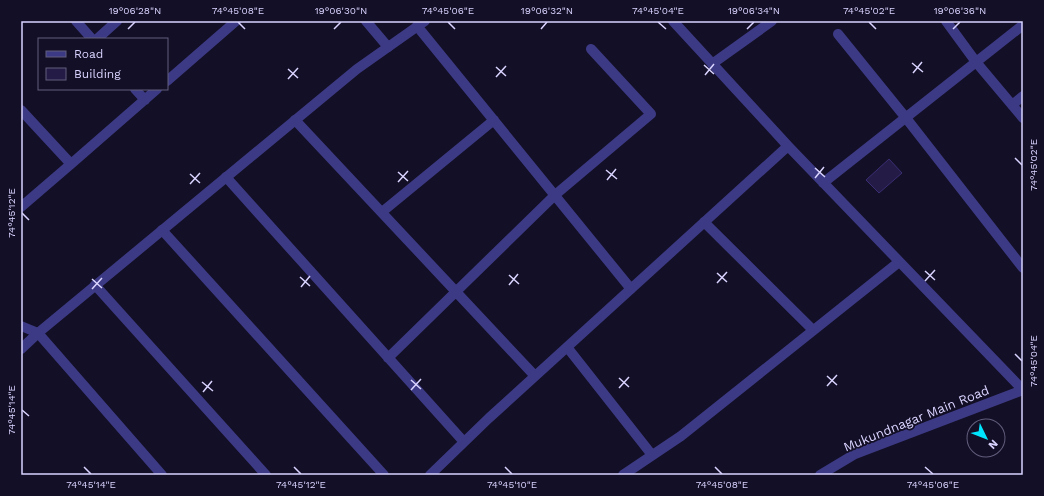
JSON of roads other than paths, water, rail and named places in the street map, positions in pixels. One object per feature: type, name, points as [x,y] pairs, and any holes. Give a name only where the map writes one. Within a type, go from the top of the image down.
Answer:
[{"type":"street","points":[[76,21],[91,38]]},
{"type":"street","points":[[97,38],[117,21]]},
{"type":"street","points":[[168,80],[236,21]]},
{"type":"street","points":[[366,21],[388,47]]},
{"type":"street","points":[[673,21],[823,183],[1023,390]]},
{"type":"street","points":[[712,64],[772,21]]},
{"type":"street","points":[[946,21],[976,62],[1023,118]]},
{"type":"street","points":[[21,349],[95,285],[357,69],[421,24],[494,120],[631,289]]},
{"type":"street","points":[[823,183],[1023,25]]},
{"type":"street","points":[[838,34],[906,118],[1023,268]]},
{"type":"street","points":[[388,358],[555,195],[651,114],[591,49]]},
{"type":"street","points":[[136,90],[145,100]]},
{"type":"street","points":[[21,207],[157,90]]},
{"type":"street","points":[[1012,105],[1023,96]]},
{"type":"street","points":[[21,110],[71,164]]},
{"type":"street","points":[[295,120],[535,376]]},
{"type":"street","points":[[382,212],[494,120]]},
{"type":"street","points":[[430,475],[535,376],[788,146]]},
{"type":"street","points":[[226,177],[464,442]]},
{"type":"street","points":[[704,222],[813,330]]},
{"type":"street","points":[[162,230],[384,475]]},
{"type":"street","points":[[623,475],[680,436],[899,262]]},
{"type":"street","points":[[95,285],[266,475]]},
{"type":"street","points":[[21,326],[38,333],[162,475]]},
{"type":"street","points":[[567,347],[652,456]]},
{"type":"street","name":"Mukundnagar Main Road","points":[[820,475],[855,454],[1023,390]]}]
